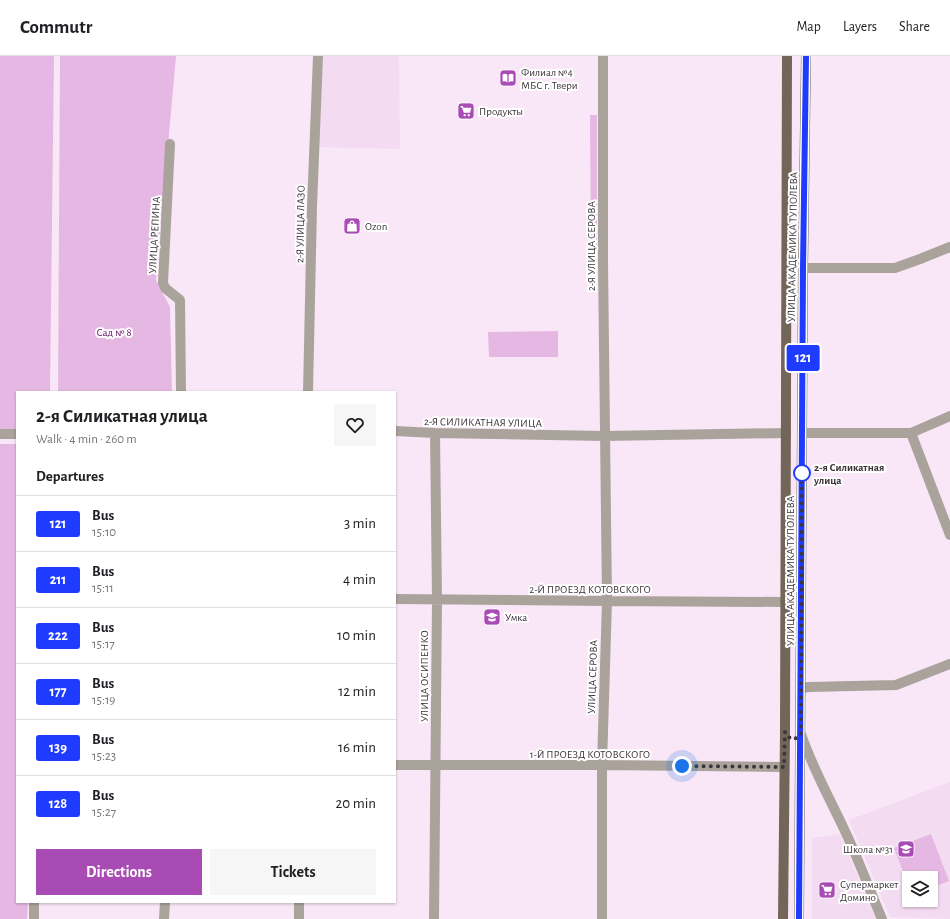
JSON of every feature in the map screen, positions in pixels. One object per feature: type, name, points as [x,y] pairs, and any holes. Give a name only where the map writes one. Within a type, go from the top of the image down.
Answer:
[{"type":"main road","name":"УЛИЦА АКАДЕМИКА ТУПОЛЕВА","points":[[783,919],[787,56]]},
{"type":"main road","name":"УЛИЦА АКАДЕМИКА ТУПОЛЕВА","points":[[800,919],[803,268],[806,56]]},
{"type":"main road","points":[[786,418],[793,429],[802,433]]},
{"type":"main road","points":[[786,433],[791,434],[799,440],[802,445]]},
{"type":"main road","points":[[785,732],[793,740],[801,734]]},
{"type":"street","name":"2-Я УЛИЦА ЛАЗО","points":[[308,391],[312,208],[318,56]]},
{"type":"street","name":"2-Я УЛИЦА СЕРОВА","points":[[603,56],[604,436]]},
{"type":"street","name":"УЛИЦА РЕПИНА","points":[[170,144],[163,283],[165,288],[180,300],[181,391]]},
{"type":"street","points":[[803,268],[895,268],[950,247]]},
{"type":"street","points":[[802,433],[911,433],[950,416]]},
{"type":"street","name":"2-Я СИЛИКАТНАЯ УЛИЦА","points":[[396,431],[604,436],[786,433]]},
{"type":"street","name":"УЛИЦА ОСИПЕНКО","points":[[434,919],[437,600],[436,433]]},
{"type":"street","points":[[911,433],[950,535]]},
{"type":"street","points":[[0,434],[16,434]]},
{"type":"street","name":"УЛИЦА СЕРОВА","points":[[602,919],[602,765],[607,601],[604,436]]},
{"type":"street","name":"2-Й ПРОЕЗД КОТОВСКОГО","points":[[396,599],[785,602]]},
{"type":"street","points":[[801,688],[896,685],[950,664]]},
{"type":"street","points":[[801,734],[807,753],[844,830],[882,919]]},
{"type":"street","name":"1-Й ПРОЕЗД КОТОВСКОГО","points":[[396,765],[784,767]]},
{"type":"street","points":[[34,903],[34,919]]},
{"type":"street","points":[[164,919],[165,903]]},
{"type":"street","points":[[300,903],[300,919]]},
{"type":"shaded area","points":[[318,56],[399,56],[400,149],[316,147]]},
{"type":"shaded area","name":"Школа №31","points":[[950,782],[950,919],[890,917],[849,820]]},
{"type":"shaded area","points":[[840,834],[876,919],[812,919],[812,838]]},
{"type":"green space","points":[[0,56],[54,56],[50,391],[16,391],[16,434],[0,434]]},
{"type":"green space","name":"Сад № 8","points":[[60,56],[176,56],[156,280],[170,307],[172,391],[58,391]]},
{"type":"green space","points":[[590,115],[597,115],[597,253],[591,253]]},
{"type":"green space","points":[[558,331],[558,357],[489,357],[488,332]]},
{"type":"green space","points":[[0,444],[16,444],[16,903],[28,903],[27,919],[0,919]]},
{"type":"green space","points":[[931,834],[949,881],[938,885],[938,871],[903,871],[894,848]]},
{"type":"bus line","name":"121","points":[[799,919],[803,268],[806,56]]},
{"type":"place","name":"Филиал №4 МБС г. Твери","points":[[508,78]]},
{"type":"place","name":"Продукты","points":[[466,111]]},
{"type":"place","name":"Ozon","points":[[352,226]]},
{"type":"place","name":"2-я Силикатная улица","points":[[802,473]]},
{"type":"place","name":"Умка","points":[[492,617]]},
{"type":"place","name":"Школа №31","points":[[906,849]]},
{"type":"place","name":"Супермаркет Домино","points":[[827,890]]},
{"type":"route","points":[[682,766],[784,767],[785,732],[793,740],[801,734],[802,466],[802,473]]}]
